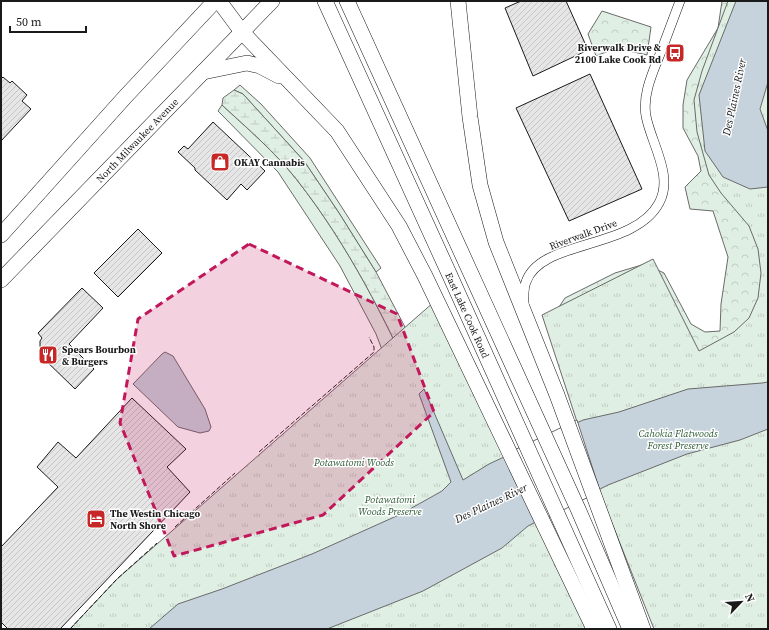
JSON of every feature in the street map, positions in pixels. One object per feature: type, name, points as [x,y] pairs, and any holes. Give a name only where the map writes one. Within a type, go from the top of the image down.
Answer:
[{"type":"main road","points":[[1,234],[125,97],[215,1]]},
{"type":"main road","points":[[219,1],[242,32],[337,131],[399,226],[425,276],[594,629]]},
{"type":"main road","name":"North Milwaukee Avenue","points":[[1,280],[272,1]]},
{"type":"main road","name":"East Lake Cook Road","points":[[325,1],[610,629]]},
{"type":"main road","name":"East Lake Cook Road","points":[[347,1],[578,509],[630,629]]},
{"type":"main road","points":[[460,5],[470,117],[480,185],[496,242],[565,416],[643,629]]},
{"type":"main road","points":[[203,72],[247,63],[266,68],[290,82]]},
{"type":"street","name":"Riverwalk Drive","points":[[524,312],[525,282],[540,262],[556,254],[613,236],[634,227],[652,214],[664,194],[664,172],[651,135],[645,104],[650,80],[680,1]]},
{"type":"highlighted area","points":[[249,244],[397,314],[434,412],[323,515],[174,556],[120,423],[138,319]]},
{"type":"green space","points":[[722,1],[736,1],[768,187],[768,382],[557,310],[565,298],[615,273],[645,264],[664,273],[691,324],[705,332],[720,331],[721,304],[728,257],[713,211],[690,209],[685,187],[701,171],[698,156],[683,128],[683,105],[687,80],[718,28]]},
{"type":"green space","name":"Cahokia Flatwoods Forest Preserve","points":[[728,1],[768,1],[768,629],[654,629],[602,498],[542,315],[653,259],[699,351],[734,332],[749,318],[758,298],[761,273],[758,249],[749,226],[721,193],[709,175],[697,132],[694,100],[702,71]]},
{"type":"green space","points":[[602,11],[651,27],[647,55],[616,48],[596,56],[588,34]]},
{"type":"green space","points":[[240,85],[261,104],[310,158],[381,268],[376,272],[304,161],[243,94],[234,90]]},
{"type":"green space","points":[[234,90],[243,94],[304,161],[376,272],[405,327],[424,389],[419,394],[379,310],[333,230],[297,180],[280,160],[222,105],[223,98]]},
{"type":"green space","points":[[222,105],[261,141],[289,170],[333,230],[349,256],[379,310],[419,394],[409,420],[376,334],[340,266],[278,172],[218,111]]},
{"type":"green space","name":"Potawatomi Woods Preserve","points":[[434,302],[590,629],[70,629],[117,579]]},
{"type":"water","name":"Des Plaines River","points":[[736,1],[768,1],[768,82],[760,109],[768,131],[768,187],[750,189],[723,177],[705,151],[699,95]]},
{"type":"water","points":[[165,352],[173,356],[205,409],[211,427],[209,431],[200,433],[178,427],[133,384]]},
{"type":"water","name":"Des Plaines River","points":[[768,382],[768,429],[740,440],[687,454],[608,485],[528,526],[502,548],[423,591],[327,629],[149,629],[178,604],[222,589],[312,554],[401,514],[442,491],[451,482],[419,394],[424,389],[463,480],[489,464],[583,420],[619,412],[688,389]]},
{"type":"pier","points":[[577,420],[600,491],[536,524],[504,455]]},
{"type":"building","points":[[521,1],[566,1],[588,50],[533,76],[505,8]]},
{"type":"building","points":[[590,74],[642,189],[569,221],[516,108]]},
{"type":"building","points":[[3,77],[10,83],[12,81],[27,95],[22,101],[31,109],[1,141],[1,79]]},
{"type":"building","points":[[213,122],[265,171],[247,190],[241,184],[227,200],[178,152],[184,146],[188,149]]},
{"type":"building","points":[[138,229],[162,253],[118,297],[94,273]]},
{"type":"building","points":[[82,288],[103,308],[69,344],[94,369],[75,389],[39,354],[42,350],[40,341],[42,338],[38,333]]},
{"type":"building","name":"The Westin Chicago North Shore","points":[[132,398],[186,449],[167,467],[190,492],[60,629],[8,629],[1,622],[1,547],[58,487],[37,467],[58,442],[76,458]]},
{"type":"fence","points":[[259,452],[374,352],[374,347],[369,337]]},
{"type":"fence","points":[[175,527],[235,473]]},
{"type":"fence","points":[[70,629],[117,579],[157,543]]},
{"type":"place","name":"Riverwalk Drive & 2100 Lake Cook Rd","points":[[675,53]]},
{"type":"place","name":"OKAY Cannabis","points":[[220,162]]},
{"type":"place","name":"Spears Bourbon & Burgers","points":[[48,355]]},
{"type":"place","name":"The Westin Chicago North Shore","points":[[96,519]]},
{"type":"park label","name":"Potawatomi Woods","points":[[354,462]]}]
